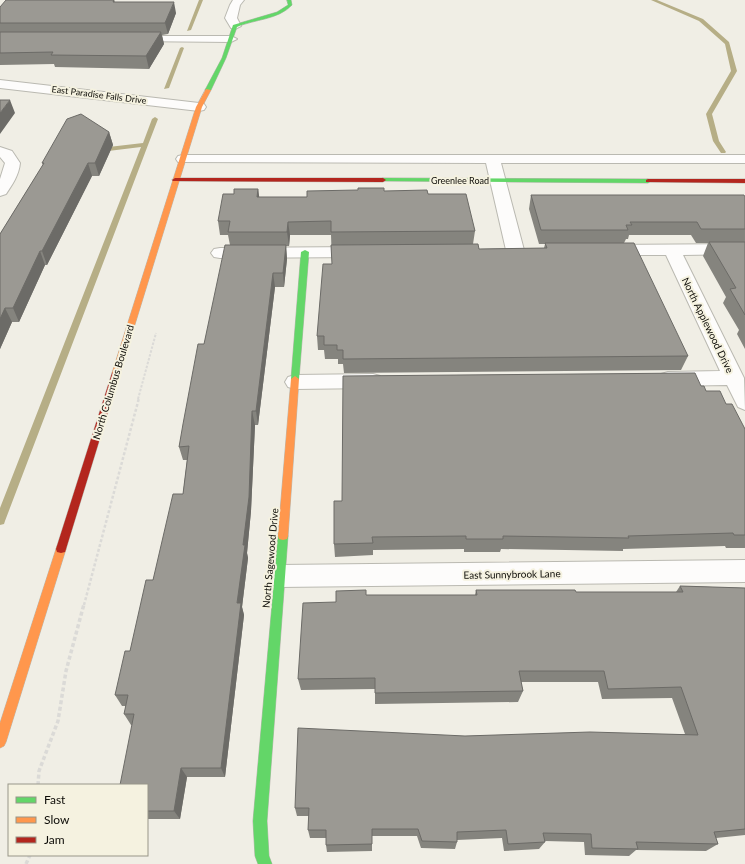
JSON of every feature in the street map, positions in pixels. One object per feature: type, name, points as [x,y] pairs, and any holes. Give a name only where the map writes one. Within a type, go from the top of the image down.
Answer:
[{"type":"street","name":"North Columbus Boulevard","points":[[0,742],[199,107],[231,38],[235,26],[231,18],[235,4],[239,0]]},
{"type":"street","points":[[235,26],[255,17],[284,11],[290,5],[289,0]]},
{"type":"street","points":[[125,38],[231,38]]},
{"type":"street","name":"East Paradise Falls Drive","points":[[0,84],[199,107]]},
{"type":"street","points":[[0,191],[11,172],[13,161],[6,154]]},
{"type":"street","points":[[183,158],[745,159]]},
{"type":"street","points":[[492,159],[515,250]]},
{"type":"street","name":"Greenlee Road","points":[[176,180],[745,181]]},
{"type":"street","name":"North Applewood Drive","points":[[672,249],[745,402]]},
{"type":"street","points":[[593,250],[745,249]]},
{"type":"street","name":"North Sagewood Drive","points":[[265,864],[262,856],[260,821],[305,252]]},
{"type":"street","points":[[220,253],[375,252]]},
{"type":"street","points":[[646,379],[734,378]]},
{"type":"street","points":[[295,382],[390,381]]},
{"type":"street","name":"East Sunnybrook Lane","points":[[279,576],[745,571]]},
{"type":"path","points":[[38,784],[39,771],[58,721],[66,672],[157,326]]},
{"type":"building","points":[[6,0],[114,0],[113,2],[174,2],[165,23],[0,23],[0,7]]},
{"type":"building","points":[[0,32],[161,32],[146,56],[51,55],[53,52],[0,53]]},
{"type":"building","points":[[0,100],[10,100],[0,113]]},
{"type":"building","points":[[81,114],[109,132],[95,163],[88,163],[42,251],[40,251],[13,308],[5,308],[0,319],[0,234],[44,163],[42,163],[67,119]]},
{"type":"building","points":[[358,188],[384,188],[384,191],[427,190],[428,194],[466,194],[475,231],[331,232],[331,221],[288,222],[287,232],[228,232],[230,221],[218,221],[223,194],[234,194],[234,189],[258,189],[257,197],[307,197],[307,191],[358,190]]},
{"type":"building","points":[[531,195],[744,195],[745,229],[701,229],[697,222],[630,222],[632,225],[626,225],[628,230],[541,230]]},
{"type":"building","points":[[709,242],[745,242],[745,315],[730,289],[736,288]]},
{"type":"building","points":[[545,243],[634,243],[688,356],[343,359],[343,350],[337,350],[337,345],[324,345],[324,336],[317,336],[323,264],[332,264],[331,245],[478,244],[479,249],[547,248]]},
{"type":"building","points":[[225,245],[286,245],[283,273],[273,273],[256,411],[252,411],[249,497],[243,545],[245,545],[237,603],[241,603],[221,768],[181,768],[174,811],[148,811],[148,784],[120,784],[134,714],[124,714],[128,695],[115,695],[125,651],[130,651],[146,580],[153,580],[173,494],[183,494],[189,446],[179,447],[198,344],[204,344]]},
{"type":"building","points":[[695,373],[701,386],[704,386],[706,391],[720,391],[726,404],[732,404],[745,429],[745,535],[734,535],[733,533],[628,536],[629,538],[503,536],[503,539],[466,539],[466,536],[372,537],[373,543],[334,544],[334,501],[342,501],[343,376]]},
{"type":"building","points":[[680,586],[745,588],[745,829],[714,832],[718,844],[636,842],[638,849],[592,848],[591,834],[543,833],[545,842],[508,844],[506,830],[457,832],[457,842],[422,841],[418,829],[372,829],[372,844],[326,845],[326,830],[308,830],[309,808],[295,808],[298,728],[465,736],[590,732],[698,735],[681,687],[608,689],[604,671],[519,671],[523,691],[375,693],[375,678],[298,679],[303,603],[336,602],[336,591],[366,590],[366,595],[477,595],[476,590],[683,592]]},
{"type":"waterway","points":[[189,30],[201,0]]},
{"type":"waterway","points":[[653,0],[701,20],[727,43],[734,71],[709,114],[716,141],[723,152]]},
{"type":"waterway","points":[[166,88],[182,48]]},
{"type":"waterway","points":[[145,145],[155,119]]},
{"type":"waterway","points":[[0,521],[145,145]]},
{"type":"waterway","points":[[100,150],[145,145]]},
{"type":"traffic: fast","points":[[208,90],[224,58],[235,26],[279,12],[290,5],[289,0]]},
{"type":"traffic: fast","points":[[383,180],[648,181]]},
{"type":"traffic: fast","points":[[295,379],[305,252]]},
{"type":"traffic: fast","points":[[265,864],[262,856],[260,821],[283,536]]},
{"type":"traffic: slow","points":[[116,373],[199,107],[208,90]]},
{"type":"traffic: slow","points":[[283,536],[295,379]]},
{"type":"traffic: slow","points":[[0,742],[61,549]]},
{"type":"traffic: jam","points":[[175,180],[383,180]]},
{"type":"traffic: jam","points":[[648,181],[745,181]]},
{"type":"traffic: jam","points":[[61,549],[116,373]]}]
